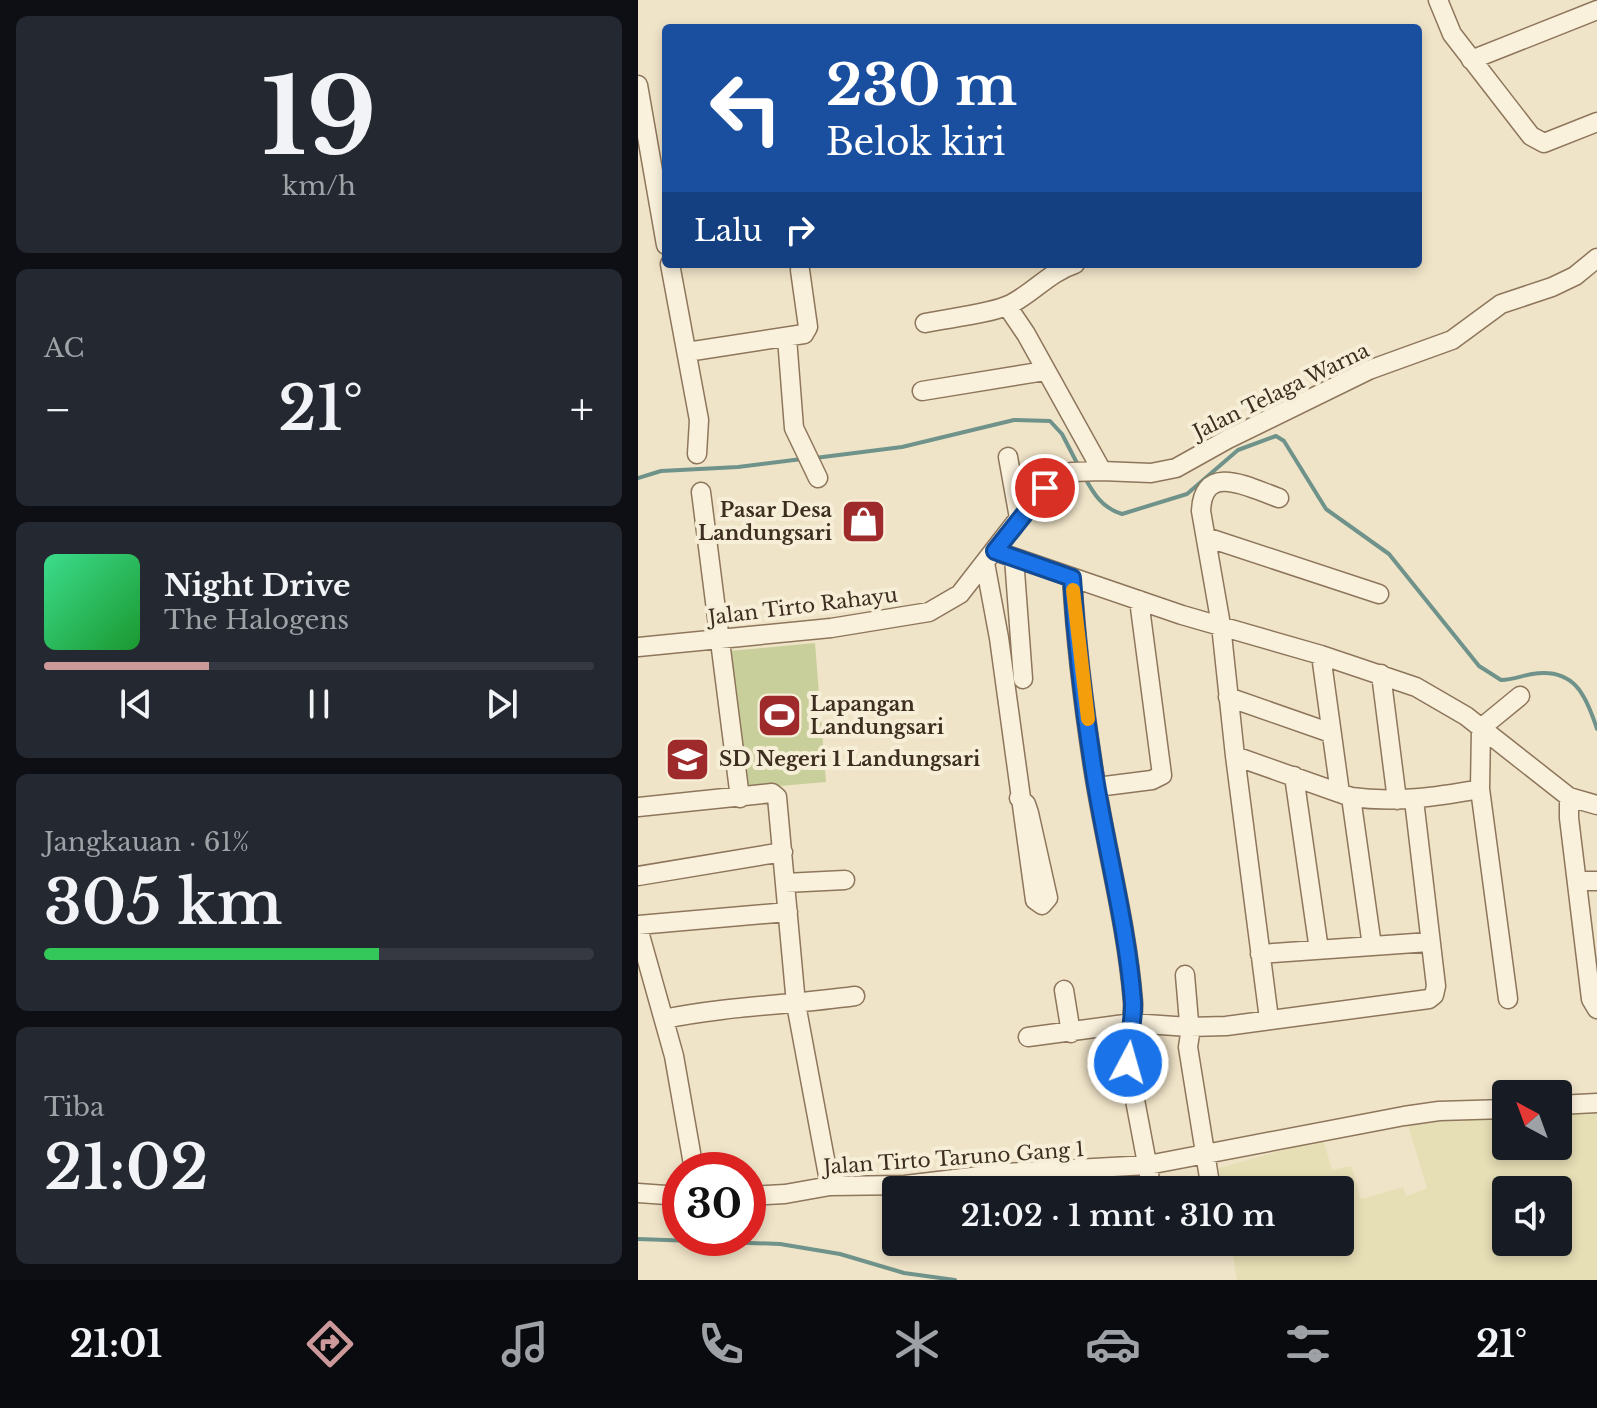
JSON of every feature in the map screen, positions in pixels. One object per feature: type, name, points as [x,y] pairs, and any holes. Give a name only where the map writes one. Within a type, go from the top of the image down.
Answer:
[{"type":"street","points":[[1438,0],[1452,34],[1537,141],[1544,143],[1597,122]]},
{"type":"street","points":[[1471,60],[1597,10]]},
{"type":"street","points":[[638,85],[662,222]]},
{"type":"street","name":"Jalan Telaga Warna","points":[[990,557],[1019,518],[1054,480],[1071,472],[1139,474],[1176,468],[1369,370],[1452,340],[1501,304],[1575,276],[1597,258]]},
{"type":"street","points":[[671,268],[699,420],[697,454]]},
{"type":"street","points":[[925,323],[1007,306],[1033,291],[1050,275],[1066,268]]},
{"type":"street","points":[[687,352],[804,334],[808,330],[800,270]]},
{"type":"street","points":[[1007,306],[1026,334],[1097,471]]},
{"type":"street","points":[[787,338],[794,428],[816,472]]},
{"type":"street","points":[[922,391],[1045,371]]},
{"type":"street","points":[[1008,457],[1019,518]]},
{"type":"street","points":[[1269,1019],[1221,625],[1201,500],[1211,483],[1228,482],[1279,498]]},
{"type":"street","points":[[701,492],[740,798]]},
{"type":"street","points":[[1206,537],[1379,594]]},
{"type":"street","points":[[1019,798],[1026,804],[1029,813],[1048,898],[1042,905],[1035,900],[1019,798],[990,557],[1014,558],[1381,674],[1438,698],[1466,716],[1569,797],[1597,805]]},
{"type":"street","name":"Jalan Tirto Rahayu","points":[[638,647],[831,628],[929,612],[960,594],[990,557]]},
{"type":"street","points":[[1014,558],[1023,679]]},
{"type":"street","points":[[1072,578],[1097,787],[1126,945],[1133,1004],[1127,1044],[1128,1063],[1150,1176]]},
{"type":"street","points":[[1097,787],[1152,780],[1162,775],[1139,600]]},
{"type":"street","points":[[1321,655],[1331,733],[1346,795],[1372,946]]},
{"type":"street","points":[[1028,1037],[1132,1023],[1226,1026],[1429,999],[1434,995],[1436,986],[1429,942],[1381,674]]},
{"type":"street","points":[[1508,999],[1480,789],[1481,728],[1520,696]]},
{"type":"street","points":[[1228,697],[1331,733]]},
{"type":"street","points":[[1235,756],[1346,795],[1405,800],[1480,789]]},
{"type":"street","points":[[1294,776],[1319,950]]},
{"type":"street","points":[[638,807],[774,793],[783,852],[796,1004],[830,1186]]},
{"type":"street","points":[[1569,797],[1577,881],[1590,949],[1591,999],[1597,1009]]},
{"type":"street","points":[[638,876],[783,852]]},
{"type":"street","points":[[785,883],[845,880]]},
{"type":"street","points":[[1577,881],[1597,881]]},
{"type":"street","points":[[691,1152],[674,1056],[664,1019],[645,976],[638,926],[788,912]]},
{"type":"street","points":[[1260,954],[1429,942]]},
{"type":"street","points":[[1185,975],[1188,1047],[1209,1176]]},
{"type":"street","points":[[1064,990],[1071,1033]]},
{"type":"street","points":[[664,1019],[737,1007],[796,1004],[855,996]]},
{"type":"street","points":[[1572,1104],[1597,1103]]},
{"type":"street","name":"Jalan Tirto Taruno Gang 1","points":[[766,1195],[830,1186],[905,1185],[1005,1173],[1148,1165],[1404,1116],[1492,1109]]},
{"type":"street","points":[[638,1193],[662,1195]]},
{"type":"shaded area","points":[[1597,1111],[1597,1280],[1237,1280],[1233,1256],[1354,1256],[1354,1176],[1220,1176],[1219,1168],[1323,1139],[1332,1170],[1351,1166],[1361,1199],[1403,1187],[1407,1196],[1427,1188],[1407,1122],[1492,1117],[1492,1160],[1572,1160],[1572,1113]]},
{"type":"green space","name":"Lapangan Landungsari","points":[[815,643],[826,782],[745,789],[730,651]]},
{"type":"waterway","points":[[815,458],[902,447],[1014,420],[1050,421],[1062,434],[1078,465]]},
{"type":"waterway","points":[[1084,476],[1104,504],[1122,514],[1187,494],[1238,450],[1276,436],[1284,441],[1326,509],[1389,554],[1479,666],[1501,680],[1546,673],[1568,679],[1583,695],[1597,729]]},
{"type":"waterway","points":[[638,478],[661,471],[738,467],[802,459]]},
{"type":"waterway","points":[[638,1239],[780,1244],[840,1254],[904,1273],[955,1280]]},
{"type":"slow traffic","points":[[1073,590],[1088,719]]},
{"type":"place","name":"Pasar Desa Landungsari","points":[[863,522]]},
{"type":"place","name":"Lapangan Landungsari","points":[[779,716]]},
{"type":"place","name":"SD Negeri 1 Landungsari","points":[[688,759]]},
{"type":"route","points":[[1045,488],[995,551],[1072,578],[1094,773],[1126,945],[1133,1004],[1127,1044],[1128,1063]]}]
